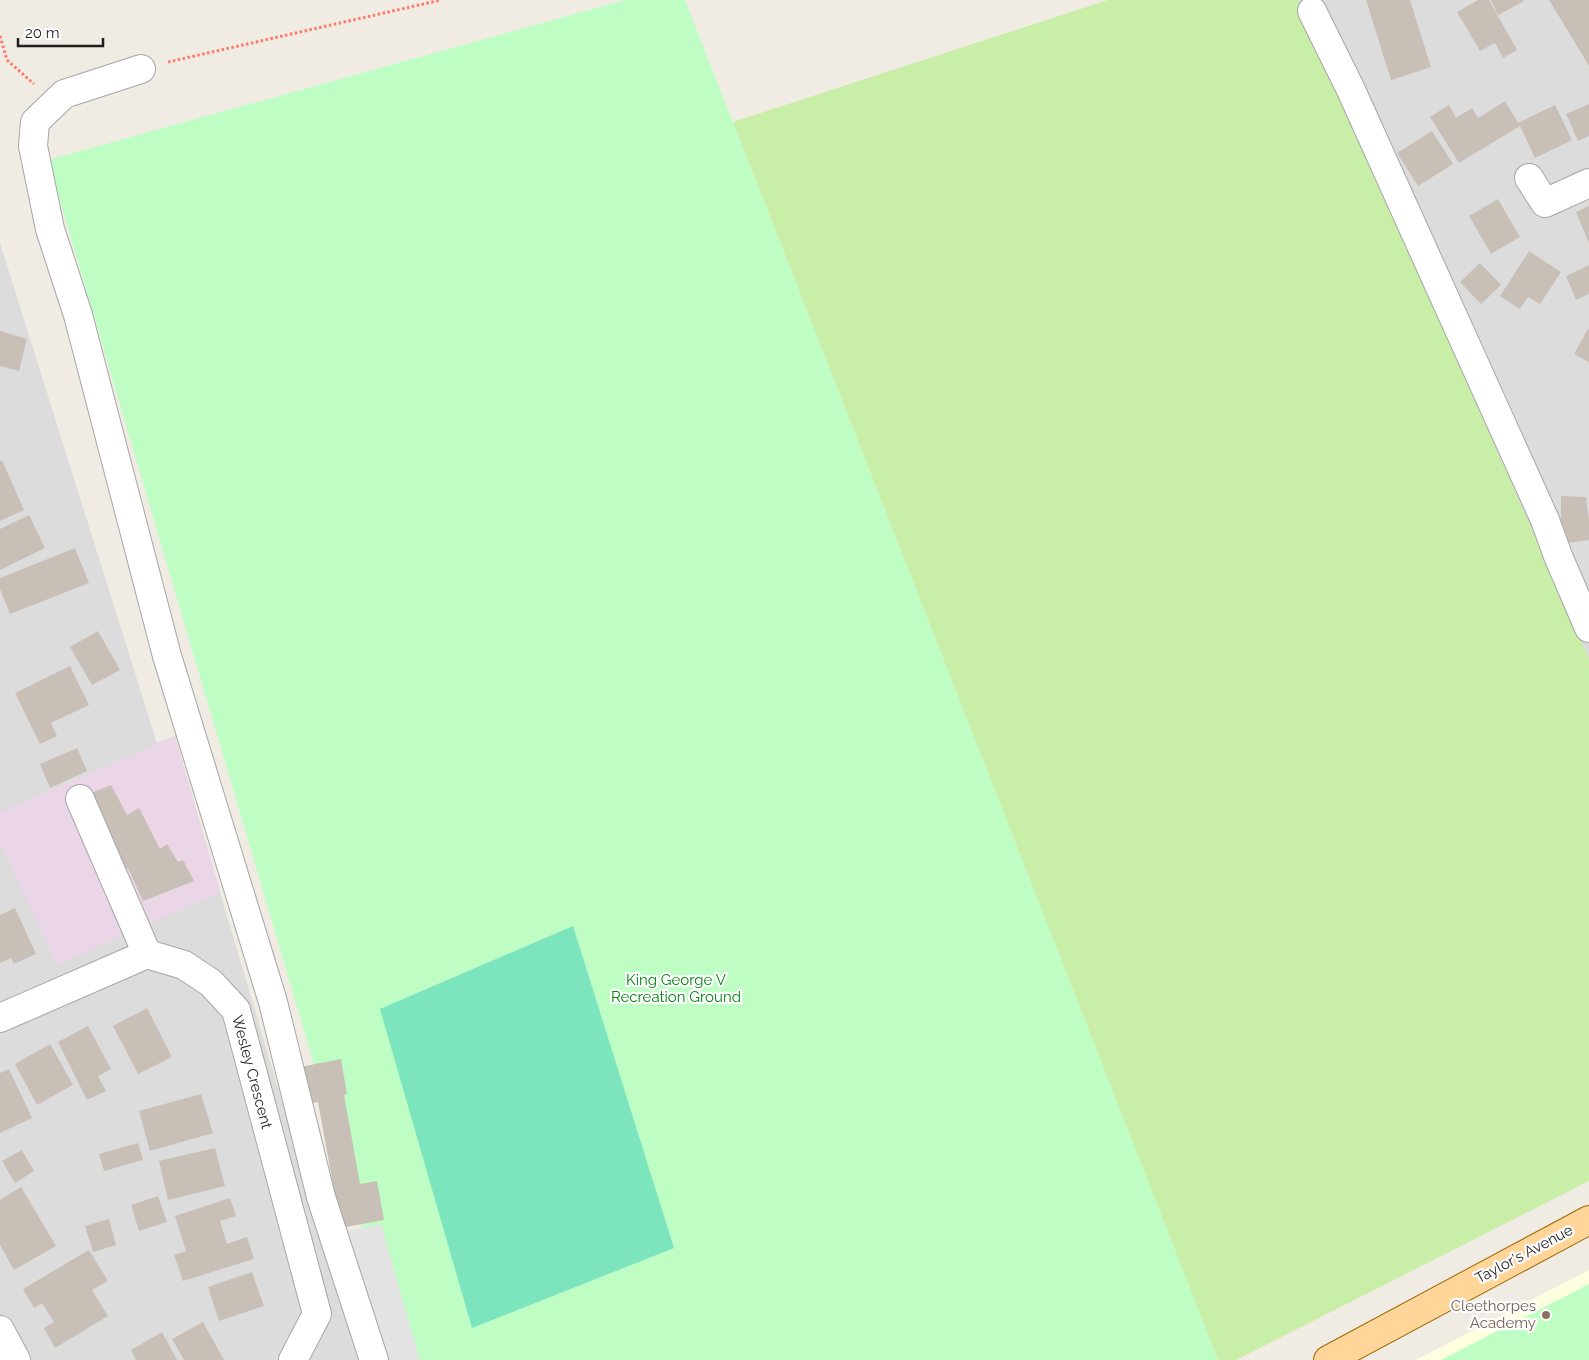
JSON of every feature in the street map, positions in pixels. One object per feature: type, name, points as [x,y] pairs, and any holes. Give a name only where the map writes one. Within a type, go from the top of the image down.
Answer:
[{"type":"main road","name":"Taylor's Avenue","points":[[1328,1360],[1589,1220]]},
{"type":"street","points":[[1312,11],[1351,90],[1541,511],[1589,628]]},
{"type":"street","points":[[141,69],[64,94],[35,122],[33,146],[50,229],[78,315],[167,656],[273,1002],[321,1197],[374,1360]]},
{"type":"street","points":[[1529,178],[1545,203],[1589,182]]},
{"type":"street","points":[[0,1018],[146,954],[80,799]]},
{"type":"street","name":"Wesley Crescent","points":[[146,954],[184,965],[211,983],[236,1010],[317,1314],[293,1360]]},
{"type":"street","points":[[0,1330],[16,1360]]},
{"type":"path","points":[[141,69],[441,0]]},
{"type":"path","points":[[0,36],[7,60],[54,103]]},
{"type":"shaded area","points":[[1298,0],[1589,0],[1589,674]]},
{"type":"shaded area","points":[[0,243],[157,743],[175,736],[358,1360],[0,1360]]},
{"type":"shaded area","points":[[175,736],[220,892],[57,965],[0,843],[0,813]]},
{"type":"shaded area","points":[[381,1224],[420,1360],[374,1360],[333,1234]]},
{"type":"shaded area","name":"Cleethorpes Academy","points":[[1589,1270],[1589,1360],[1416,1360]]},
{"type":"green space","name":"King George V Recreation Ground","points":[[625,0],[685,0],[1218,1360],[401,1360],[48,160]]},
{"type":"green space","points":[[1108,0],[1298,0],[1589,659],[1589,1181],[1236,1360],[1218,1360],[733,122]]},
{"type":"green space","points":[[573,926],[674,1248],[472,1328],[380,1009]]},
{"type":"green space","name":"Cleethorpes Academy","points":[[1589,1284],[1589,1360],[1441,1360]]},
{"type":"building","points":[[1366,0],[1410,0],[1431,67],[1391,80]]},
{"type":"building","points":[[1478,0],[1489,0],[1517,50],[1503,58],[1495,43],[1480,51],[1457,12]]},
{"type":"building","points":[[1491,0],[1524,0],[1524,1],[1498,15]]},
{"type":"building","points":[[1549,0],[1589,0],[1589,66],[1571,36]]},
{"type":"building","points":[[1505,101],[1518,123],[1555,105],[1572,140],[1535,158],[1520,126],[1459,163],[1430,117],[1449,105],[1456,118],[1472,108],[1478,118]]},
{"type":"building","points":[[1589,104],[1589,136],[1578,141],[1566,114]]},
{"type":"building","points":[[1432,131],[1453,164],[1418,186],[1397,153]]},
{"type":"building","points":[[1498,199],[1520,237],[1491,254],[1469,216]]},
{"type":"building","points":[[1589,206],[1589,243],[1576,212]]},
{"type":"building","points":[[1529,251],[1561,272],[1540,304],[1528,297],[1520,309],[1500,296]]},
{"type":"building","points":[[1480,263],[1501,285],[1481,304],[1460,282]]},
{"type":"building","points":[[1589,265],[1589,294],[1576,300],[1566,276]]},
{"type":"building","points":[[1589,330],[1589,362],[1574,354]]},
{"type":"building","points":[[0,331],[27,339],[19,371],[0,366]]},
{"type":"building","points":[[2,460],[24,510],[0,521],[0,461]]},
{"type":"building","points":[[1561,496],[1586,497],[1589,540],[1566,543],[1565,532],[1561,532]]},
{"type":"building","points":[[29,515],[45,548],[0,570],[0,529]]},
{"type":"building","points":[[75,548],[89,583],[10,614],[0,589],[0,578]]},
{"type":"building","points":[[98,631],[120,670],[92,685],[70,647]]},
{"type":"building","points":[[70,666],[89,705],[51,723],[57,736],[40,744],[15,693]]},
{"type":"building","points":[[77,748],[87,771],[50,788],[40,764]]},
{"type":"building","points":[[111,785],[127,815],[139,808],[160,849],[167,844],[178,862],[183,860],[194,881],[143,901],[128,868],[121,870],[98,825],[106,822],[91,793]]},
{"type":"building","points":[[15,908],[36,954],[14,964],[11,958],[0,963],[0,915]]},
{"type":"building","points":[[147,1008],[172,1057],[138,1074],[113,1026]]},
{"type":"building","points":[[88,1026],[111,1069],[98,1076],[106,1091],[87,1100],[58,1042]]},
{"type":"building","points":[[50,1044],[73,1085],[37,1105],[15,1064]]},
{"type":"building","points":[[341,1059],[347,1094],[344,1095],[360,1184],[377,1181],[384,1220],[341,1228],[318,1102],[307,1104],[300,1067]]},
{"type":"building","points":[[9,1069],[32,1118],[0,1133],[0,1073]]},
{"type":"building","points":[[201,1094],[213,1133],[150,1151],[139,1111]]},
{"type":"building","points":[[138,1143],[143,1160],[104,1171],[99,1154]]},
{"type":"building","points":[[215,1148],[225,1186],[168,1200],[159,1161]]},
{"type":"building","points":[[22,1150],[34,1171],[15,1183],[2,1161]]},
{"type":"building","points":[[21,1187],[56,1246],[14,1270],[0,1245],[0,1200]]},
{"type":"building","points":[[158,1196],[167,1222],[139,1231],[131,1205]]},
{"type":"building","points":[[230,1198],[236,1216],[220,1221],[227,1244],[247,1237],[254,1259],[183,1281],[174,1255],[186,1251],[175,1216]]},
{"type":"building","points":[[109,1219],[116,1245],[93,1252],[85,1226]]},
{"type":"building","points":[[89,1250],[108,1281],[92,1290],[108,1316],[55,1348],[44,1328],[54,1322],[42,1303],[34,1308],[23,1289]]},
{"type":"building","points":[[252,1272],[264,1306],[219,1321],[208,1287]]},
{"type":"building","points":[[203,1322],[224,1360],[184,1360],[172,1339]]},
{"type":"building","points":[[162,1332],[177,1360],[136,1360],[131,1350]]},
{"type":"place","name":"Cleethorpes Academy","points":[[1546,1315]]}]
